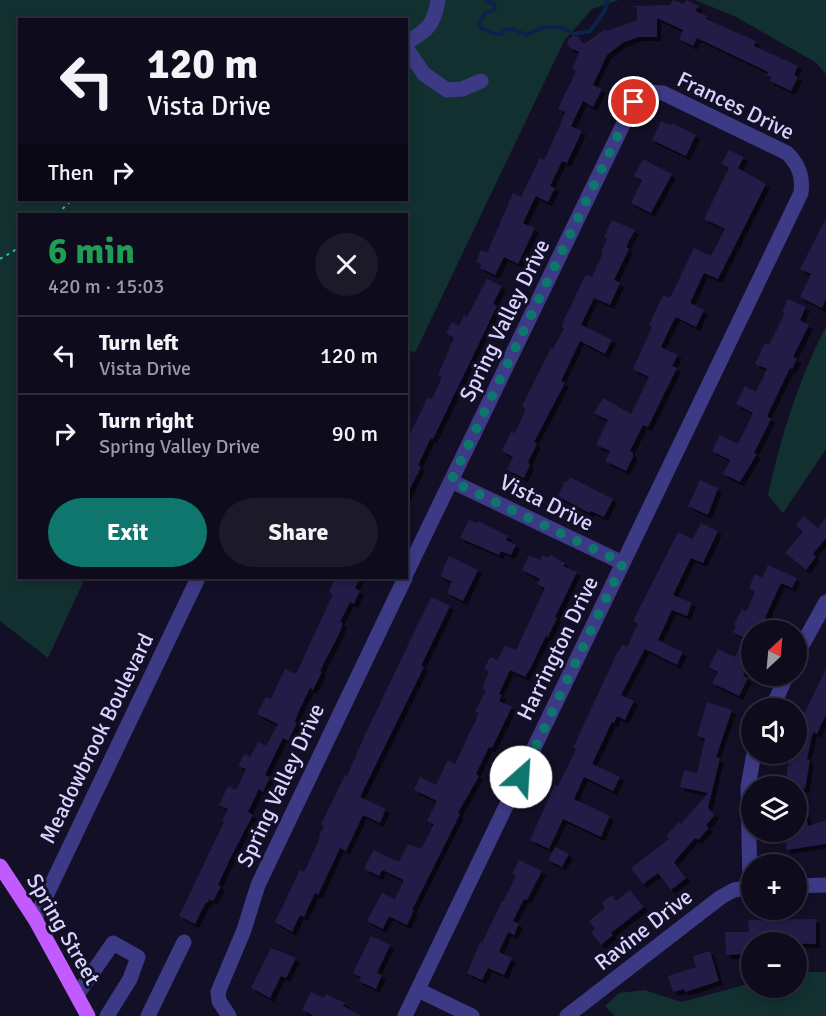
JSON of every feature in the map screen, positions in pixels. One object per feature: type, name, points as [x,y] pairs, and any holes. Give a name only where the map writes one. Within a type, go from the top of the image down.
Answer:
[{"type":"main road","name":"Spring Street","points":[[0,866],[35,919],[88,1016]]},
{"type":"street","points":[[408,42],[431,26],[436,16],[438,2]]},
{"type":"street","points":[[408,51],[424,74],[447,90],[462,89],[482,81]]},
{"type":"street","name":"Frances Drive","points":[[648,92],[663,93],[787,153],[799,168]]},
{"type":"street","name":"Spring Valley Drive","points":[[408,572],[634,102],[648,92]]},
{"type":"street","name":"Harrington Drive","points":[[405,1016],[801,193],[802,180],[799,168]]},
{"type":"street","name":"Vista Drive","points":[[451,481],[623,563]]},
{"type":"street","name":"Meadowbrook Boulevard","points":[[35,919],[198,579]]},
{"type":"street","name":"Spring Valley Drive","points":[[229,1016],[219,1001],[218,992],[244,930],[258,885],[405,579]]},
{"type":"street","points":[[807,633],[826,602]]},
{"type":"street","points":[[750,854],[748,787],[752,764]]},
{"type":"street","points":[[807,886],[826,885]]},
{"type":"street","name":"Ravine Drive","points":[[574,1014],[721,897],[741,889]]},
{"type":"street","points":[[148,1016],[184,942]]},
{"type":"street","points":[[76,995],[113,943],[138,957],[130,979],[107,1016]]},
{"type":"street","points":[[418,990],[472,1016]]},
{"type":"path","points":[[58,213],[71,201]]},
{"type":"path","points":[[0,259],[18,248]]},
{"type":"green space","points":[[0,0],[619,0],[592,9],[564,41],[415,353],[408,350],[408,213],[18,213],[18,579],[85,579],[48,658],[0,621]]},
{"type":"green space","points":[[695,0],[826,0],[826,74],[815,62],[734,16]]},
{"type":"green space","points":[[826,327],[826,449],[783,513],[768,495],[799,388]]},
{"type":"green space","points":[[807,972],[826,972],[826,1016],[615,1016],[605,1006],[619,993],[644,990],[682,1002],[741,986],[741,998],[807,998]]},
{"type":"building","points":[[673,0],[684,4],[686,0],[699,6],[695,11],[707,16],[706,19],[756,41],[754,46],[798,66],[794,75],[798,77],[791,91],[770,81],[772,77],[767,75],[768,72],[697,38],[693,46],[679,39],[683,30],[657,18],[657,37],[639,37],[624,42],[607,55],[593,85],[602,89],[593,107],[583,101],[571,126],[582,131],[567,163],[562,161],[550,186],[555,188],[548,202],[536,196],[523,223],[535,228],[518,264],[504,257],[495,275],[480,268],[481,264],[476,262],[481,250],[487,253],[513,193],[521,197],[540,158],[544,160],[561,123],[565,112],[558,109],[576,71],[572,69],[579,52],[570,48],[567,44],[568,40],[573,36],[578,37],[584,44],[605,29],[607,31],[637,20],[637,8],[632,6],[670,5]]},
{"type":"building","points":[[661,121],[671,126],[672,123],[696,135],[686,156],[652,140]]},
{"type":"building","points":[[729,150],[744,157],[738,168],[766,184],[718,279],[704,273],[690,303],[704,310],[696,327],[676,317],[672,324],[661,347],[678,355],[672,366],[677,368],[648,427],[643,425],[630,451],[633,457],[626,471],[605,461],[610,451],[596,445],[608,420],[594,413],[603,398],[631,414],[649,377],[633,369],[652,327],[649,325],[663,295],[670,298],[694,248],[711,256],[725,229],[704,219],[729,168],[721,164]]},
{"type":"building","points":[[643,159],[672,174],[651,213],[631,203],[642,180],[634,176]]},
{"type":"building","points":[[826,218],[826,299],[822,308],[800,297],[811,274],[800,269]]},
{"type":"building","points":[[612,220],[635,230],[626,247],[629,249],[614,280],[620,283],[610,305],[594,298],[581,325],[612,340],[605,354],[580,341],[561,381],[565,383],[534,442],[537,444],[528,462],[530,465],[524,478],[507,470],[513,457],[502,451],[511,432],[515,433],[526,409],[522,406],[551,348],[553,349],[564,328],[562,327],[564,320],[586,274],[592,277],[603,253],[601,252],[607,239],[604,237]]},
{"type":"building","points":[[487,279],[502,286],[493,304],[497,306],[433,439],[431,438],[418,465],[421,467],[408,493],[408,438],[428,397],[432,399],[442,377],[438,375],[454,338],[446,333],[452,322],[459,326],[464,315],[467,317]]},
{"type":"building","points":[[788,299],[806,307],[800,320],[809,325],[793,357],[797,359],[792,369],[790,368],[767,416],[771,419],[754,453],[757,454],[740,482],[723,474],[730,460],[712,451],[720,435],[738,444],[753,413],[736,404],[745,386],[756,392],[767,369],[755,364],[765,343],[769,345],[785,313],[782,312]]},
{"type":"building","points":[[570,477],[613,499],[604,517],[591,511],[589,513],[558,496],[565,481],[567,482]]},
{"type":"building","points":[[700,480],[718,488],[708,515],[688,506]]},
{"type":"building","points":[[803,516],[818,528],[826,517],[826,538],[813,554],[816,557],[806,570],[785,553],[803,532],[796,526]]},
{"type":"building","points":[[469,520],[477,523],[478,521],[508,536],[506,540],[516,545],[511,555],[501,551],[499,555],[460,538]]},
{"type":"building","points":[[701,523],[718,531],[703,563],[691,558],[673,595],[692,603],[687,616],[672,610],[658,640],[683,652],[677,665],[645,649],[621,695],[634,701],[625,720],[617,716],[614,723],[612,722],[592,764],[620,777],[613,791],[584,777],[574,799],[610,816],[601,837],[563,819],[549,849],[530,840],[555,784],[558,786],[576,749],[573,748],[616,655],[623,644],[627,647],[638,624],[633,621],[678,532],[693,539]]},
{"type":"building","points":[[529,555],[540,560],[542,555],[548,558],[550,555],[565,563],[563,566],[577,572],[548,637],[546,636],[525,677],[510,670],[499,694],[502,695],[499,701],[512,707],[492,748],[489,747],[476,774],[479,776],[458,813],[460,814],[412,910],[414,910],[407,925],[391,917],[388,918],[383,929],[367,921],[382,893],[395,899],[404,880],[382,870],[379,876],[364,869],[374,850],[399,862],[408,844],[421,849],[434,824],[427,821],[437,801],[414,790],[420,777],[436,785],[448,760],[455,764],[479,713],[475,712],[486,690],[482,688],[489,672],[484,669],[490,657],[498,660],[505,645],[516,650],[545,588],[537,584],[540,579],[522,570]]},
{"type":"building","points":[[449,556],[478,570],[463,601],[447,593],[452,582],[440,576]]},
{"type":"building","points":[[768,565],[797,578],[792,588],[781,583],[765,618],[769,620],[741,620],[741,636],[733,632],[736,626],[734,625],[742,609],[746,612],[755,592],[749,588],[755,574],[762,578]]},
{"type":"building","points":[[337,579],[360,579],[355,588],[360,591],[354,604],[350,602],[340,622],[343,623],[340,632],[313,690],[310,688],[298,713],[295,722],[297,723],[288,741],[283,738],[265,775],[270,777],[263,792],[259,789],[248,812],[253,815],[218,885],[221,887],[213,901],[209,899],[208,903],[206,902],[195,924],[179,916],[224,822],[222,821],[228,809],[219,805],[228,786],[236,790],[246,769],[238,766],[244,754],[250,757],[258,742],[266,746],[278,724],[257,714],[266,697],[271,699],[285,669],[296,674],[333,594],[329,592],[334,580]]},
{"type":"building","points":[[431,597],[450,606],[421,666],[424,667],[360,797],[386,809],[380,823],[363,815],[346,851],[340,848],[318,895],[315,893],[304,917],[300,915],[292,932],[275,922],[300,870],[304,872],[320,838],[318,838],[324,826],[321,824],[345,775],[347,776]]},
{"type":"building","points":[[741,644],[741,686],[744,686],[739,696],[712,683],[718,672],[709,667],[718,649],[735,657]]},
{"type":"building","points":[[826,669],[826,715],[817,734],[813,732],[807,759],[807,708]]},
{"type":"building","points":[[707,702],[732,710],[716,757],[720,758],[708,808],[715,815],[706,825],[709,828],[698,840],[695,838],[674,862],[686,878],[671,890],[658,873],[643,884],[631,868],[669,839],[666,836],[679,822],[681,824],[708,793],[680,787],[684,770],[697,773],[705,738],[697,736]]},
{"type":"building","points":[[807,759],[810,760],[807,777],[786,776],[788,764],[807,764]]},
{"type":"building","points":[[807,820],[808,826],[826,820],[826,844],[787,850],[786,842],[807,842]]},
{"type":"building","points":[[555,847],[569,854],[562,867],[548,860]]},
{"type":"building","points":[[519,860],[542,871],[513,921],[519,924],[514,935],[508,932],[499,952],[512,958],[504,975],[488,968],[482,980],[467,973],[480,942],[482,943],[516,876],[512,874]]},
{"type":"building","points":[[630,890],[644,907],[611,933],[613,935],[601,945],[591,932],[595,929],[589,921],[605,908],[602,903],[612,895],[616,901]]},
{"type":"building","points":[[816,919],[816,944],[807,944],[807,932],[749,932],[748,920]]},
{"type":"building","points":[[725,932],[741,932],[741,954],[726,955]]},
{"type":"building","points":[[371,936],[390,945],[377,973],[382,975],[376,989],[359,981],[361,977],[353,973]]},
{"type":"building","points":[[271,948],[296,958],[286,978],[281,976],[270,998],[251,988]]},
{"type":"building","points":[[710,951],[719,981],[685,992],[684,989],[673,992],[668,976],[696,967],[693,956]]},
{"type":"building","points":[[311,992],[324,998],[326,994],[345,1003],[343,1006],[362,1016],[314,1016],[302,1010]]},
{"type":"waterway","points":[[486,0],[494,4],[495,8],[486,12],[479,23],[481,28],[496,34],[512,29],[527,35],[550,27],[562,28],[574,34],[590,31],[604,12],[608,0]]},
{"type":"route","points":[[521,777],[623,563],[451,481],[634,102]]}]
